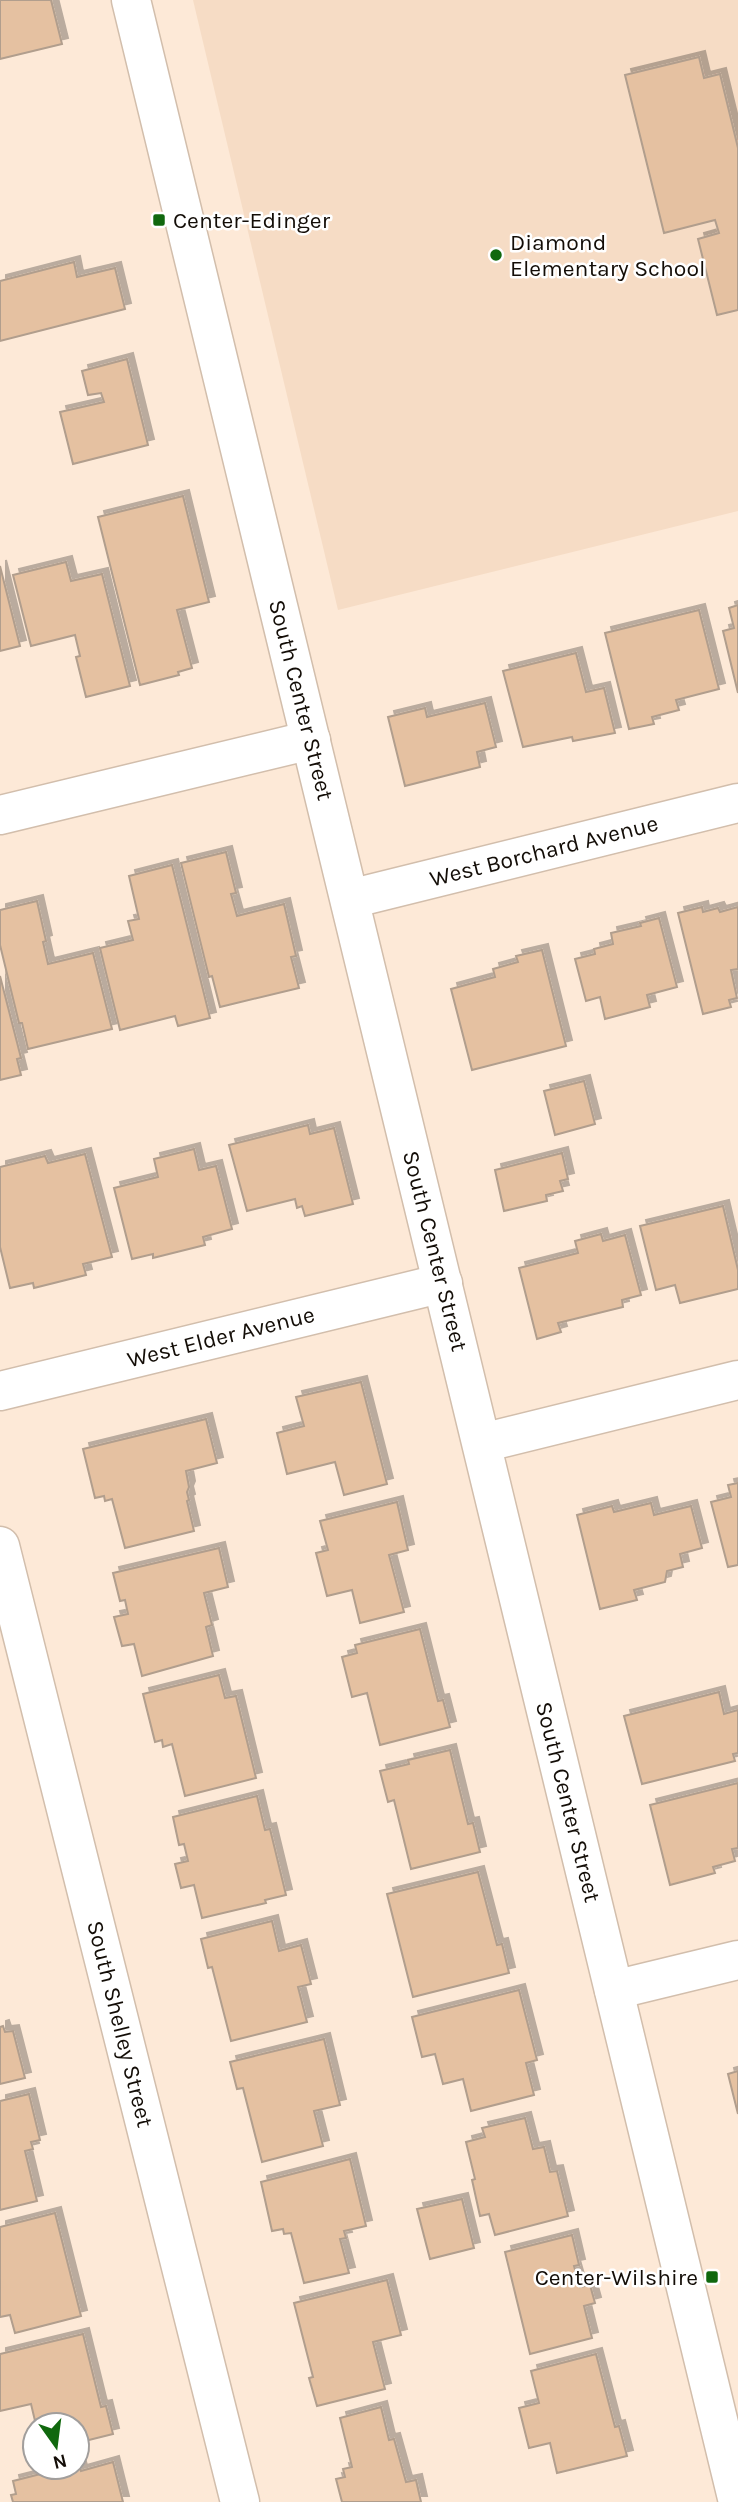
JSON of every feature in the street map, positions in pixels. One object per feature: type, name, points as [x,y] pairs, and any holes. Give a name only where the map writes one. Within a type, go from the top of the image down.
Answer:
[{"type":"street","name":"South Center Street","points":[[131,0],[738,2502]]},
{"type":"street","points":[[0,815],[311,740]]},
{"type":"street","name":"West Borchard Avenue","points":[[350,900],[738,803]]},
{"type":"street","name":"West Elder Avenue","points":[[0,1391],[443,1283]]},
{"type":"street","points":[[482,1443],[738,1380]]},
{"type":"street","name":"South Shelley Street","points":[[0,1546],[240,2502]]},
{"type":"street","points":[[614,1990],[738,1960]]},
{"type":"shaded area","name":"Diamond Elementary School","points":[[193,0],[738,0],[738,511],[338,610]]},
{"type":"building","points":[[0,0],[51,0],[62,44],[0,59]]},
{"type":"building","points":[[699,57],[704,78],[720,74],[738,148],[738,310],[717,315],[698,239],[719,233],[715,220],[664,233],[625,75]]},
{"type":"building","points":[[74,262],[77,277],[115,268],[125,309],[0,341],[0,281]]},
{"type":"building","points":[[127,359],[148,445],[73,464],[60,412],[104,402],[101,393],[88,395],[82,371]]},
{"type":"building","points":[[183,496],[209,602],[177,610],[192,668],[178,672],[179,675],[140,685],[98,517]]},
{"type":"building","points":[[66,562],[71,581],[102,574],[130,686],[86,697],[76,657],[80,656],[75,635],[31,646],[13,575]]},
{"type":"building","points":[[0,566],[20,646],[0,651]]},
{"type":"building","points":[[738,605],[738,693],[723,631],[734,628],[729,608]]},
{"type":"building","points":[[699,610],[719,689],[676,700],[679,710],[652,717],[654,724],[629,729],[605,633]]},
{"type":"building","points":[[576,653],[586,692],[604,688],[615,733],[573,741],[572,737],[523,747],[503,671]]},
{"type":"building","points":[[485,703],[496,747],[477,752],[480,767],[405,786],[388,717],[425,708],[427,717]]},
{"type":"building","points":[[226,852],[236,893],[231,894],[237,916],[284,904],[296,956],[291,957],[299,988],[220,1007],[212,976],[209,977],[181,863]]},
{"type":"building","points":[[172,865],[210,1018],[178,1026],[175,1016],[120,1030],[100,948],[133,940],[128,921],[139,919],[129,876]]},
{"type":"building","points":[[37,901],[48,964],[93,953],[112,1029],[28,1049],[0,945],[0,910]]},
{"type":"building","points":[[702,907],[703,912],[718,908],[720,912],[738,907],[738,969],[731,970],[737,998],[729,1000],[731,1007],[703,1014],[678,913]]},
{"type":"building","points":[[659,918],[677,987],[647,995],[650,1007],[605,1019],[600,997],[586,1001],[575,959],[595,954],[594,949],[613,944],[611,933],[641,926],[640,923]]},
{"type":"building","points":[[542,950],[566,1046],[472,1070],[451,989],[495,977],[493,969],[518,962],[516,956]]},
{"type":"building","points":[[0,976],[21,1058],[17,1059],[21,1075],[0,1080]]},
{"type":"building","points":[[584,1081],[595,1124],[555,1135],[544,1091]]},
{"type":"building","points":[[308,1125],[310,1134],[334,1128],[353,1204],[305,1216],[302,1206],[297,1208],[295,1199],[247,1211],[229,1145]]},
{"type":"building","points":[[194,1149],[199,1170],[216,1166],[232,1229],[203,1237],[205,1245],[153,1258],[153,1254],[132,1259],[114,1188],[158,1177],[154,1159]]},
{"type":"building","points":[[562,1153],[568,1179],[560,1181],[563,1191],[546,1195],[547,1201],[504,1211],[495,1170]]},
{"type":"building","points":[[85,1154],[112,1257],[83,1264],[86,1275],[34,1288],[33,1283],[10,1288],[0,1247],[0,1167],[45,1156],[48,1163]]},
{"type":"building","points":[[723,1206],[738,1270],[738,1289],[680,1303],[675,1285],[656,1290],[640,1226]]},
{"type":"building","points":[[601,1234],[603,1241],[625,1235],[641,1295],[622,1300],[623,1307],[558,1323],[561,1332],[537,1339],[519,1268],[578,1253],[575,1241]]},
{"type":"building","points":[[361,1382],[387,1484],[344,1495],[335,1462],[287,1474],[277,1433],[304,1426],[296,1397]]},
{"type":"building","points":[[206,1419],[217,1463],[186,1471],[189,1487],[187,1501],[194,1531],[125,1548],[112,1499],[105,1501],[104,1496],[95,1498],[83,1449]]},
{"type":"building","points":[[738,1483],[738,1565],[728,1567],[711,1502],[731,1497],[728,1485]]},
{"type":"building","points":[[397,1502],[408,1550],[389,1555],[404,1612],[360,1623],[352,1590],[327,1596],[316,1553],[328,1550],[320,1521]]},
{"type":"building","points":[[651,1503],[654,1515],[691,1506],[702,1548],[680,1554],[683,1567],[667,1571],[665,1582],[634,1590],[637,1600],[600,1609],[577,1515],[612,1506],[614,1512]]},
{"type":"building","points":[[219,1548],[228,1587],[204,1593],[212,1625],[206,1627],[213,1656],[142,1676],[134,1644],[122,1646],[114,1617],[128,1614],[125,1600],[120,1601],[113,1573]]},
{"type":"building","points":[[420,1629],[438,1701],[443,1700],[450,1727],[380,1745],[367,1693],[352,1697],[342,1657],[357,1653],[355,1645]]},
{"type":"building","points":[[219,1675],[225,1698],[236,1696],[256,1778],[185,1796],[172,1744],[163,1747],[162,1740],[155,1742],[143,1694]]},
{"type":"building","points":[[719,1692],[724,1714],[738,1710],[738,1753],[733,1754],[735,1761],[642,1784],[624,1716]]},
{"type":"building","points":[[450,1750],[468,1824],[473,1823],[480,1852],[411,1869],[394,1800],[388,1802],[380,1771],[409,1764],[408,1760]]},
{"type":"building","points":[[738,1783],[738,1848],[732,1849],[735,1861],[713,1867],[715,1873],[670,1885],[650,1805]]},
{"type":"building","points":[[257,1796],[265,1830],[270,1829],[286,1895],[265,1900],[266,1903],[202,1918],[194,1885],[181,1888],[175,1864],[188,1861],[184,1844],[179,1845],[173,1817]]},
{"type":"building","points":[[478,1872],[497,1945],[502,1944],[509,1973],[413,1997],[387,1894]]},
{"type":"building","points":[[272,1921],[279,1951],[301,1945],[311,1984],[298,1987],[307,2022],[231,2041],[212,1967],[208,1968],[201,1939]]},
{"type":"building","points":[[519,1990],[537,2060],[526,2063],[534,2095],[471,2111],[463,2079],[443,2084],[435,2054],[422,2057],[412,2017]]},
{"type":"building","points":[[3,2026],[5,2032],[13,2031],[25,2078],[0,2084],[0,2027]]},
{"type":"building","points":[[324,2039],[340,2105],[314,2111],[323,2146],[262,2162],[243,2088],[237,2089],[230,2062]]},
{"type":"building","points":[[738,2071],[738,2114],[728,2074]]},
{"type":"building","points":[[29,2094],[40,2140],[31,2142],[33,2149],[25,2151],[37,2201],[0,2210],[0,2101]]},
{"type":"building","points":[[525,2118],[533,2149],[544,2147],[550,2172],[557,2171],[568,2216],[495,2235],[489,2214],[480,2216],[466,2142],[485,2137],[482,2128]]},
{"type":"building","points":[[350,2159],[366,2226],[344,2231],[346,2238],[340,2239],[349,2273],[304,2283],[291,2233],[284,2234],[283,2229],[272,2231],[261,2182]]},
{"type":"building","points":[[462,2199],[474,2248],[430,2259],[417,2209]]},
{"type":"building","points":[[55,2213],[81,2316],[15,2333],[10,2315],[0,2317],[0,2227]]},
{"type":"building","points":[[572,2235],[579,2265],[574,2266],[580,2287],[590,2285],[595,2303],[584,2306],[592,2338],[530,2354],[505,2252]]},
{"type":"building","points":[[387,2280],[401,2335],[373,2342],[385,2389],[317,2406],[309,2378],[313,2377],[294,2303]]},
{"type":"building","points":[[83,2334],[101,2407],[106,2406],[113,2434],[91,2440],[91,2411],[33,2411],[31,2404],[0,2411],[0,2354]]},
{"type":"building","points":[[596,2354],[615,2427],[619,2426],[627,2456],[557,2473],[550,2443],[529,2448],[519,2408],[539,2403],[531,2371]]},
{"type":"building","points":[[381,2407],[389,2440],[394,2439],[406,2482],[416,2480],[421,2502],[342,2502],[336,2479],[345,2477],[343,2469],[352,2467],[340,2418]]},
{"type":"building","points":[[113,2462],[123,2502],[13,2502],[11,2495],[16,2494],[13,2481],[91,2481],[91,2468]]},
{"type":"place","name":"Center-Edinger","points":[[159,220]]},
{"type":"place","name":"Diamond Elementary School","points":[[496,255]]},
{"type":"place","name":"Center-Wilshire","points":[[712,2277]]}]
